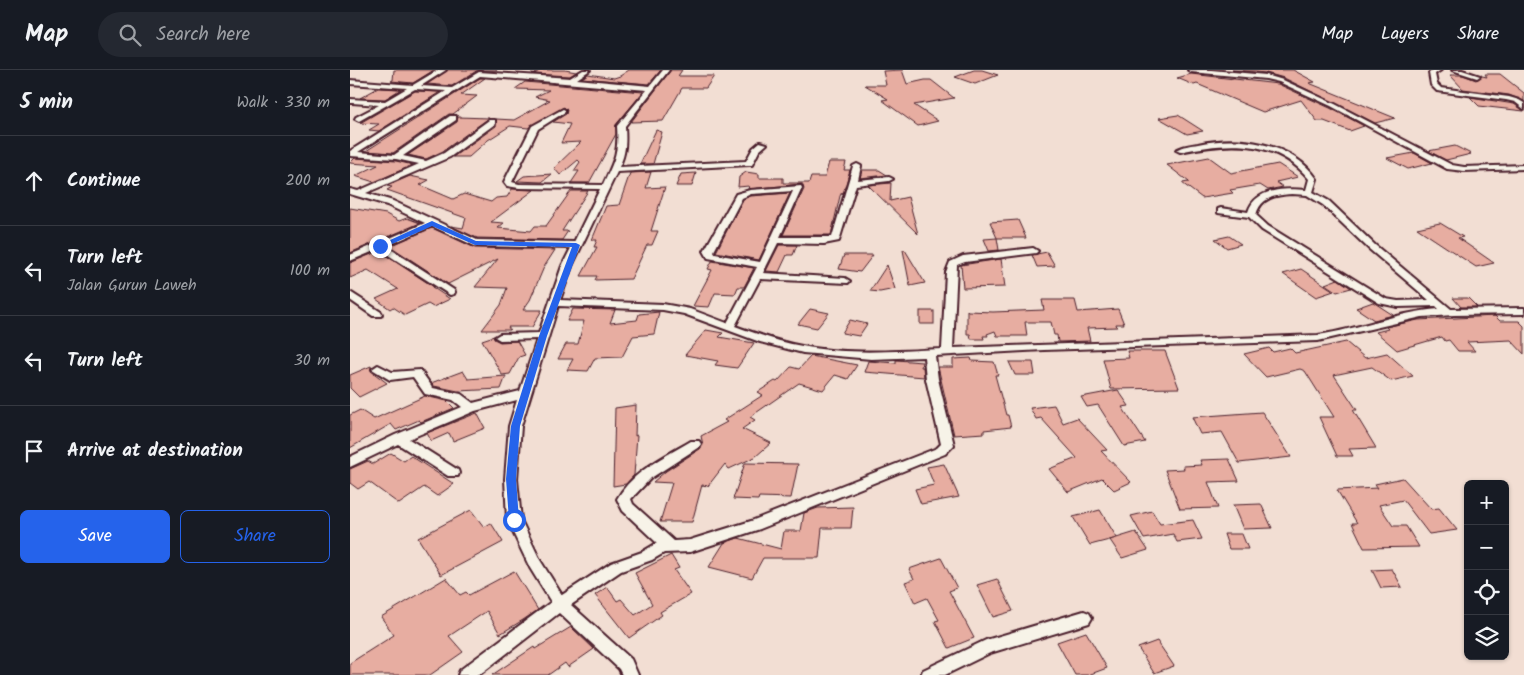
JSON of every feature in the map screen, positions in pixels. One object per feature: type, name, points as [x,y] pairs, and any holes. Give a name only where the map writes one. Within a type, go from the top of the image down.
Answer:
[{"type":"street","points":[[359,119],[443,70]]},
{"type":"street","points":[[350,154],[486,70]]},
{"type":"street","points":[[523,76],[531,70]]},
{"type":"street","points":[[570,81],[586,70]]},
{"type":"street","points":[[630,675],[625,664],[560,604],[535,564],[514,520],[511,479],[515,426],[524,394],[554,303],[576,245],[620,157],[622,145],[621,126],[666,70]]},
{"type":"street","points":[[1191,70],[1266,77],[1281,81],[1450,167],[1464,169],[1524,167]]},
{"type":"street","points":[[1438,70],[1432,73],[1434,85],[1439,90],[1507,98],[1517,101],[1524,107]]},
{"type":"street","points":[[1455,70],[1477,76]]},
{"type":"street","points":[[479,74],[523,76],[649,91]]},
{"type":"street","points":[[350,82],[453,90]]},
{"type":"street","points":[[619,93],[649,91]]},
{"type":"street","points":[[352,101],[387,103]]},
{"type":"street","points":[[563,110],[535,128],[508,182],[519,186],[605,187]]},
{"type":"street","points":[[396,157],[453,118]]},
{"type":"street","points":[[354,192],[447,155],[492,122]]},
{"type":"street","points":[[1180,150],[1226,142],[1274,150],[1311,176],[1313,179],[1309,193]]},
{"type":"street","points":[[613,170],[749,163],[756,150],[763,144]]},
{"type":"street","points":[[350,154],[396,157],[425,163]]},
{"type":"street","points":[[774,240],[824,241],[836,239],[857,166]]},
{"type":"street","points":[[853,182],[889,179]]},
{"type":"street","points":[[729,328],[758,276],[763,265],[774,240],[798,188],[750,192],[739,196],[709,251],[711,256],[730,261],[763,265]]},
{"type":"street","points":[[354,192],[390,203],[475,243],[576,245]]},
{"type":"street","points":[[1252,215],[1256,203],[1267,195],[1287,192],[1309,193],[1326,203],[1386,259],[1450,313]]},
{"type":"street","points":[[1221,211],[1252,215],[1265,228],[1383,301],[1398,304],[1440,303]]},
{"type":"street","points":[[350,258],[432,223]]},
{"type":"street","points":[[380,246],[450,292]]},
{"type":"street","points":[[947,352],[951,272],[954,264],[963,259],[1033,251]]},
{"type":"street","points":[[758,276],[845,281]]},
{"type":"street","points":[[350,295],[377,314]]},
{"type":"street","points":[[554,303],[663,307],[686,311],[729,328],[803,350],[871,356],[1318,338],[1351,332],[1407,316],[1450,313],[1522,313]]},
{"type":"street","points":[[500,337],[543,336]]},
{"type":"street","points":[[659,548],[690,546],[720,537],[796,510],[895,468],[941,451],[948,445],[932,379],[929,353]]},
{"type":"street","points":[[378,369],[390,376],[416,373],[429,391],[457,397],[471,408]]},
{"type":"street","points":[[350,462],[399,438],[471,408],[524,394]]},
{"type":"street","points":[[399,438],[453,473]]},
{"type":"street","points":[[466,675],[560,604],[616,567],[647,556],[668,544],[628,507],[624,500],[630,488],[645,476],[695,444]]},
{"type":"street","points":[[929,675],[986,647],[1084,618]]},
{"type":"building","points":[[394,70],[434,70],[413,83],[391,81],[393,80]]},
{"type":"building","points":[[448,70],[478,70],[452,86],[427,84]]},
{"type":"building","points":[[540,70],[576,72],[570,76],[535,74]]},
{"type":"building","points":[[629,70],[661,70],[649,84],[582,78],[588,74],[614,78]]},
{"type":"building","points":[[671,70],[682,70],[678,76],[714,76],[706,88],[682,88],[663,121],[631,122]]},
{"type":"building","points":[[902,70],[907,84],[931,80],[954,98],[914,105],[938,121],[918,126],[882,100],[888,99],[865,85],[886,85],[883,71]]},
{"type":"building","points":[[974,70],[982,70],[998,75],[975,84],[955,77]]},
{"type":"building","points":[[1232,70],[1293,70],[1315,82],[1309,83],[1395,118],[1375,123],[1284,78],[1266,73]]},
{"type":"building","points":[[1191,74],[1278,84],[1364,126],[1350,131],[1324,121],[1317,121],[1301,100],[1263,112],[1197,84],[1194,85],[1177,78]]},
{"type":"building","points":[[1485,74],[1500,74],[1524,93],[1524,101],[1509,95],[1463,89],[1450,75],[1463,75],[1476,80],[1482,76],[1487,77]]},
{"type":"building","points":[[480,78],[485,78],[461,95],[477,96],[393,153],[366,151]]},
{"type":"building","points":[[525,82],[643,92],[616,125],[616,134],[589,183],[571,183],[579,171],[574,171],[580,162],[578,160],[560,175],[554,168],[581,142],[561,143],[570,124],[553,122],[566,114],[567,110],[564,107],[528,128],[510,126],[488,140],[469,157],[453,157],[496,126],[496,119],[514,120],[550,100],[535,97],[549,90],[515,89]]},
{"type":"building","points":[[378,88],[401,89],[385,99],[360,98]]},
{"type":"building","points":[[415,91],[440,92],[379,131],[369,130],[379,124],[360,123]]},
{"type":"building","points":[[1470,97],[1514,104],[1524,111],[1479,106]]},
{"type":"building","points":[[1178,115],[1203,131],[1187,134],[1159,118]]},
{"type":"building","points":[[458,117],[489,118],[443,151],[426,159],[408,155],[457,122]]},
{"type":"building","points":[[656,130],[662,132],[653,164],[640,164]]},
{"type":"building","points":[[1455,146],[1471,154],[1446,160],[1428,151]]},
{"type":"building","points":[[1414,153],[1432,163],[1408,169],[1387,158]]},
{"type":"building","points":[[1209,157],[1231,173],[1278,164],[1298,177],[1276,182],[1283,187],[1268,190],[1260,185],[1230,190],[1233,193],[1202,198],[1182,183],[1189,182],[1167,165]]},
{"type":"building","points":[[355,158],[396,161],[413,165],[374,182],[355,176],[378,165],[350,163]]},
{"type":"building","points":[[829,162],[846,162],[844,170],[850,170],[843,194],[842,192],[840,196],[831,235],[783,235],[804,189],[802,184],[748,189],[749,186],[738,187],[739,177],[746,172],[759,174],[759,178],[783,178],[783,183],[809,183],[811,177],[825,177]]},
{"type":"building","points":[[862,170],[879,170],[887,175],[860,178]]},
{"type":"building","points":[[651,172],[646,188],[665,187],[651,231],[658,231],[652,245],[647,245],[631,279],[595,280],[597,276],[581,276],[597,247],[594,247],[597,240],[592,240],[606,206],[619,205],[630,173]]},
{"type":"building","points":[[696,173],[692,186],[676,186],[681,174]]},
{"type":"building","points":[[552,174],[542,182],[517,181],[524,176]]},
{"type":"building","points":[[410,176],[429,180],[420,185],[453,199],[464,194],[491,202],[496,198],[507,197],[512,189],[534,190],[491,222],[504,223],[498,228],[531,231],[535,226],[546,226],[571,191],[588,191],[562,231],[568,231],[562,240],[477,238],[451,226],[463,228],[466,218],[387,190],[392,187],[387,186]]},
{"type":"building","points":[[891,183],[890,201],[908,197],[918,234],[868,185]]},
{"type":"building","points":[[790,193],[759,260],[716,252],[743,199],[751,196]]},
{"type":"building","points":[[350,208],[386,214],[399,221],[407,218],[420,223],[350,253]]},
{"type":"building","points":[[1018,220],[1026,238],[997,238],[990,222]]},
{"type":"building","points":[[1440,223],[1463,237],[1458,238],[1494,263],[1476,267],[1417,228]]},
{"type":"building","points":[[432,228],[475,248],[555,250],[544,267],[530,300],[523,310],[542,310],[532,327],[508,327],[510,330],[482,330],[501,305],[507,288],[475,287],[498,259],[448,284],[390,246]]},
{"type":"building","points":[[1229,236],[1241,244],[1227,248],[1215,239]]},
{"type":"building","points":[[997,238],[999,250],[989,251],[984,239]]},
{"type":"building","points":[[779,245],[797,245],[793,255],[787,255],[779,272],[766,271]]},
{"type":"building","points":[[903,250],[905,250],[925,283],[910,286]]},
{"type":"building","points":[[379,251],[450,299],[433,307],[428,304],[405,315],[393,307],[390,309],[376,299],[398,289],[368,270],[350,278],[350,263]]},
{"type":"building","points":[[1047,252],[1055,266],[1037,267],[1032,255]]},
{"type":"building","points":[[844,255],[873,255],[860,272],[839,269]]},
{"type":"building","points":[[1001,259],[1005,287],[963,288],[961,265]]},
{"type":"building","points":[[712,261],[754,268],[744,287],[738,287],[735,294],[715,293],[709,307],[693,306],[712,270],[708,269]]},
{"type":"building","points":[[887,265],[895,289],[880,292],[870,291]]},
{"type":"building","points":[[1301,269],[1334,291],[1316,297],[1283,274]]},
{"type":"building","points":[[1338,279],[1351,288],[1337,292],[1325,284]]},
{"type":"building","points":[[1453,298],[1468,298],[1477,307],[1461,307]]},
{"type":"building","points":[[1042,300],[1075,300],[1078,312],[1118,309],[1124,324],[1116,324],[1117,327],[1087,328],[1090,341],[1058,342],[1051,322],[1025,322],[1027,336],[997,336],[995,331],[987,334],[988,336],[983,336],[984,339],[971,339],[970,334],[967,334],[967,310],[993,312],[1044,310]]},
{"type":"building","points":[[1373,302],[1393,315],[1374,320],[1356,308]]},
{"type":"building","points":[[573,309],[615,310],[610,323],[637,320],[639,314],[659,312],[654,334],[633,336],[622,357],[595,358],[588,371],[567,370],[573,359],[558,359],[566,344],[578,344],[584,321],[567,321]]},
{"type":"building","points":[[810,309],[829,313],[817,328],[798,324]]},
{"type":"building","points":[[920,311],[934,311],[934,324],[920,324]]},
{"type":"building","points":[[1495,316],[1500,321],[1519,321],[1524,326],[1524,354],[1511,340],[1467,342],[1475,351],[1458,351],[1449,340],[1445,341],[1442,337],[1397,350],[1376,332],[1388,329],[1386,327],[1418,320]]},
{"type":"building","points":[[850,320],[867,324],[859,336],[842,333]]},
{"type":"building","points":[[706,330],[723,333],[719,337],[754,343],[737,368],[715,365],[718,361],[685,355]]},
{"type":"building","points":[[494,336],[494,339],[500,342],[517,341],[525,355],[519,357],[510,374],[502,375],[482,340]]},
{"type":"building","points":[[1346,342],[1365,358],[1387,353],[1413,376],[1391,381],[1372,367],[1334,375],[1357,410],[1353,410],[1376,448],[1349,449],[1353,456],[1337,456],[1319,417],[1334,417],[1305,371],[1300,369],[1266,377],[1244,354],[1269,348],[1273,352],[1290,348],[1295,353]]},
{"type":"building","points":[[1127,351],[1165,351],[1179,388],[1111,389],[1103,359],[1129,358]]},
{"type":"building","points":[[811,356],[857,365],[848,379],[835,375],[823,390],[799,383],[750,417],[755,420],[742,429],[771,443],[755,457],[729,469],[725,464],[708,486],[702,485],[692,522],[660,522],[672,483],[653,482],[666,471],[700,449],[703,445],[701,436],[727,422],[724,420],[763,395],[758,392],[775,381],[777,382],[791,367],[799,369]]},
{"type":"building","points":[[971,358],[972,361],[994,362],[998,375],[995,375],[1011,427],[984,430],[984,433],[954,435],[938,367],[953,367],[953,359]]},
{"type":"building","points":[[896,360],[922,362],[921,367],[923,367],[924,377],[864,372],[868,361],[896,363]]},
{"type":"building","points":[[1009,362],[1033,362],[1035,375],[1015,375]]},
{"type":"building","points":[[371,366],[371,371],[387,383],[359,397],[350,388],[350,375]]},
{"type":"building","points":[[463,371],[468,379],[506,376],[501,389],[458,391],[434,386],[431,383]]},
{"type":"building","points":[[1118,390],[1129,406],[1122,407],[1145,442],[1124,446],[1098,405],[1087,407],[1081,397]]},
{"type":"building","points":[[425,396],[447,401],[454,408],[396,430],[391,424],[350,448],[350,415],[360,410],[374,419]]},
{"type":"building","points":[[636,405],[635,436],[637,435],[634,475],[626,484],[613,486],[615,408]]},
{"type":"building","points":[[1054,405],[1063,423],[1077,418],[1107,450],[1101,451],[1131,482],[1114,490],[1102,478],[1068,492],[1049,469],[1077,458],[1041,418],[1036,419],[1030,408]]},
{"type":"building","points":[[1262,412],[1291,457],[1239,463],[1222,432],[1200,434],[1192,417]]},
{"type":"building","points":[[477,413],[485,428],[453,441],[449,433],[431,441],[427,433]]},
{"type":"building","points":[[391,453],[404,461],[411,456],[454,484],[437,496],[424,487],[399,504],[369,482],[358,489],[350,483],[350,469],[368,461],[373,464]]},
{"type":"building","points":[[1229,459],[1239,481],[1208,482],[1218,508],[1180,509],[1165,470],[1184,469],[1183,466],[1202,465],[1200,460]]},
{"type":"building","points":[[745,463],[798,464],[791,498],[759,497],[758,500],[733,499]]},
{"type":"building","points":[[944,464],[959,497],[921,504],[915,489],[934,485],[927,467]]},
{"type":"building","points":[[1403,478],[1431,509],[1439,508],[1457,530],[1429,534],[1403,500],[1379,505],[1393,526],[1406,526],[1419,547],[1364,548],[1352,523],[1357,523],[1337,490],[1378,488],[1375,484]]},
{"type":"building","points":[[1261,504],[1272,528],[1243,529],[1233,505]]},
{"type":"building","points":[[853,507],[851,528],[822,528],[819,558],[763,558],[752,578],[709,567],[724,543],[738,538],[781,549],[784,531],[801,531],[804,513],[818,508]]},
{"type":"building","points":[[471,510],[484,527],[491,523],[503,542],[441,575],[418,538]]},
{"type":"building","points":[[1100,510],[1117,538],[1090,545],[1073,517]]},
{"type":"building","points":[[1152,511],[1160,524],[1193,520],[1202,539],[1177,542],[1173,534],[1144,539],[1131,516]]},
{"type":"building","points":[[1136,532],[1148,550],[1122,558],[1110,540]]},
{"type":"building","points":[[1224,534],[1242,534],[1248,549],[1229,549]]},
{"type":"building","points":[[671,555],[679,568],[674,570],[691,594],[660,612],[662,615],[629,638],[595,595],[607,587],[617,601],[621,599],[635,615],[652,604],[635,573]]},
{"type":"building","points":[[941,558],[957,588],[949,591],[974,638],[949,648],[935,621],[939,620],[927,598],[915,603],[905,582],[914,579],[909,569]]},
{"type":"building","points":[[1392,569],[1402,587],[1381,588],[1372,570]]},
{"type":"building","points":[[514,571],[538,610],[523,620],[500,634],[487,611],[449,636],[463,652],[430,675],[350,675],[350,663],[394,635],[381,617],[446,578],[460,595],[466,592],[469,595]]},
{"type":"building","points":[[997,579],[1013,611],[993,617],[977,585]]},
{"type":"building","points":[[571,627],[594,649],[568,667],[565,663],[548,675],[492,675],[534,647],[535,649]]},
{"type":"building","points":[[1086,632],[1107,668],[1088,675],[1075,675],[1057,642]]},
{"type":"building","points":[[1157,641],[1174,666],[1154,673],[1138,648]]},
{"type":"route","points":[[380,246],[432,223],[475,243],[576,245],[543,336],[515,426],[511,479],[514,520]]}]
